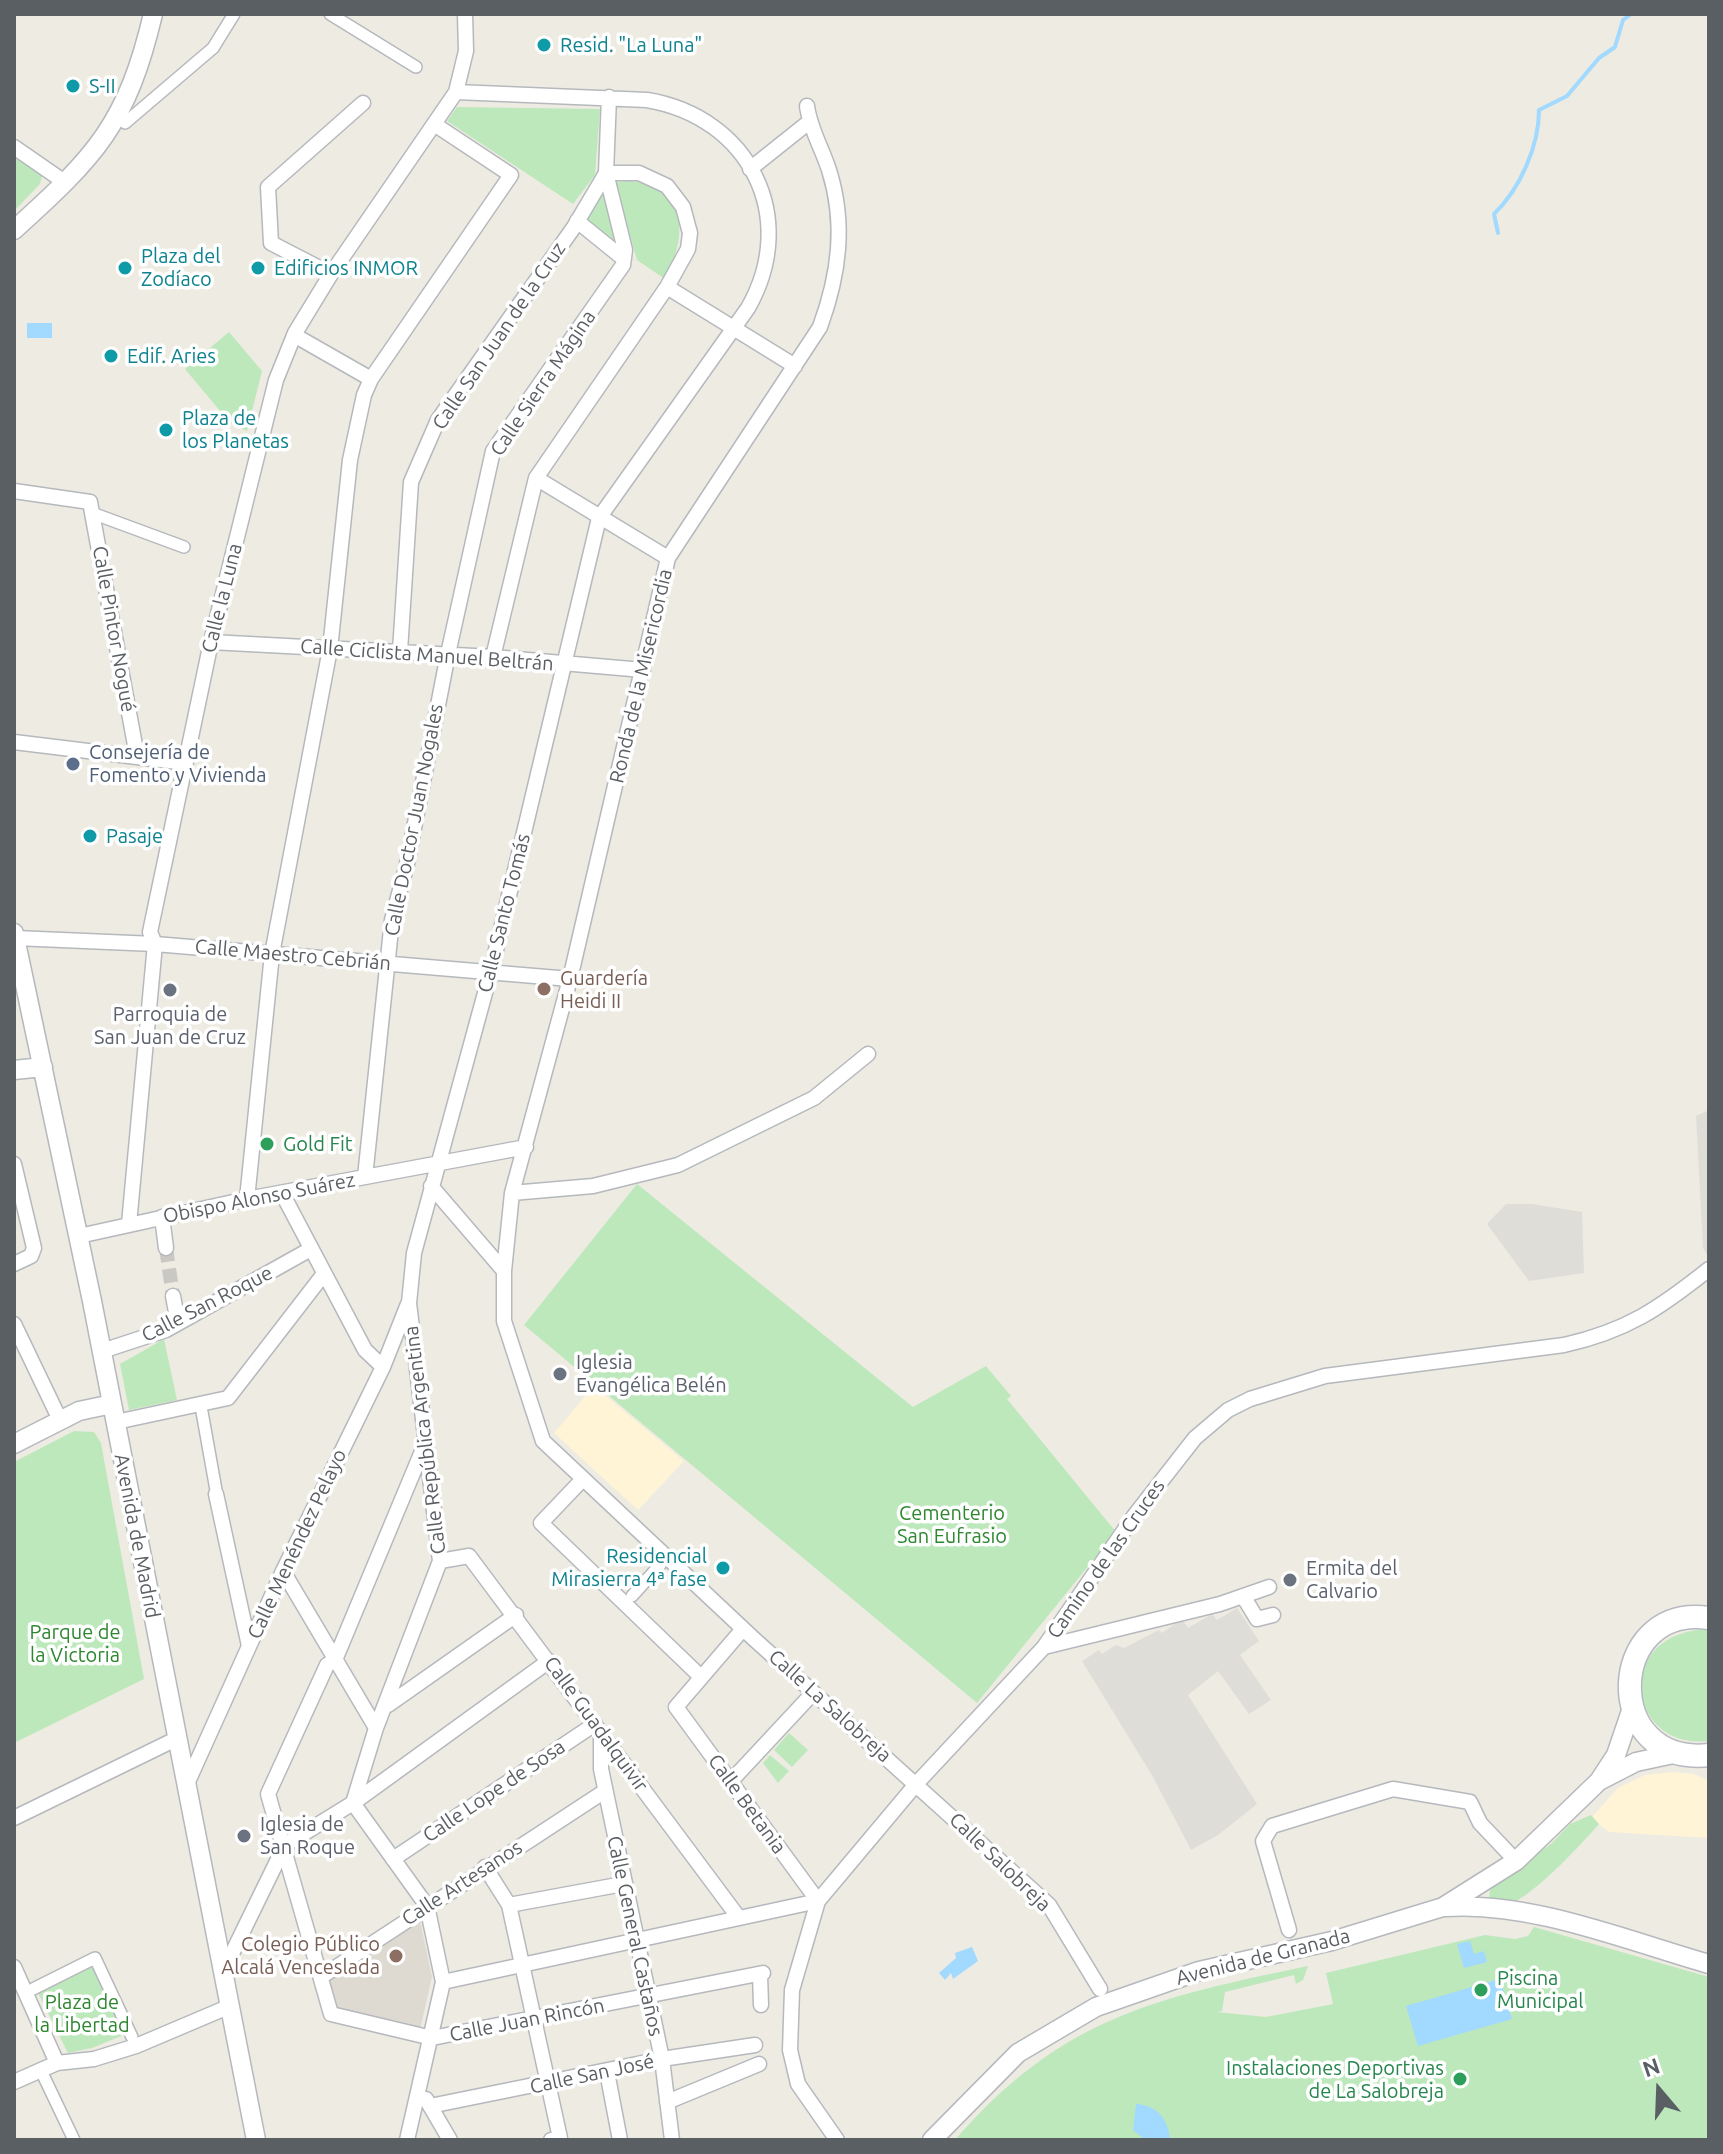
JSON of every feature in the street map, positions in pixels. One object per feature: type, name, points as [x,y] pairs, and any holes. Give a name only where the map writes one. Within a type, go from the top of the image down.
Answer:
[{"type":"main road","points":[[1697,1757],[1649,1736],[1632,1708],[1629,1675],[1643,1644],[1670,1623],[1707,1617]]},
{"type":"street","points":[[14,230],[66,183],[104,140],[122,109],[142,59],[153,14]]},
{"type":"street","points":[[125,123],[213,48],[234,14]]},
{"type":"street","points":[[330,14],[416,67]]},
{"type":"street","name":"Calle la Luna","points":[[129,1224],[155,944],[150,932],[211,642],[276,380],[294,335],[331,274],[456,92],[466,51],[465,18]]},
{"type":"street","points":[[456,92],[609,97],[672,104],[706,119],[728,139],[750,169],[765,204],[770,246],[759,289],[734,330],[599,518]]},
{"type":"street","points":[[609,97],[606,173],[625,250],[624,259]]},
{"type":"street","points":[[331,274],[271,243],[268,187],[363,103]]},
{"type":"street","name":"Ronda de la Misericordia","points":[[582,1480],[543,1441],[504,1321],[504,1271],[512,1193],[570,979],[668,558],[820,327],[831,295],[840,226],[830,175],[809,122],[807,106]]},
{"type":"street","points":[[750,169],[809,122]]},
{"type":"street","points":[[247,1199],[272,954],[330,649],[350,460],[364,395],[371,379],[511,175],[434,124]]},
{"type":"street","points":[[14,147],[66,183]]},
{"type":"street","points":[[493,657],[536,478],[667,287],[689,242],[683,207],[667,186],[639,173],[606,173]]},
{"type":"street","name":"Calle San Juan de la Cruz","points":[[400,651],[411,482],[438,420],[577,221],[606,173]]},
{"type":"street","points":[[577,221],[624,259]]},
{"type":"street","name":"Calle Sierra Mágina","points":[[448,654],[493,451],[623,265],[624,259]]},
{"type":"street","points":[[667,287],[795,366]]},
{"type":"street","points":[[294,335],[371,379]]},
{"type":"street","points":[[536,478],[668,558]]},
{"type":"street","points":[[14,491],[91,507],[184,547]]},
{"type":"street","name":"Calle Pintor Nogué","points":[[91,507],[137,756]]},
{"type":"street","name":"Calle Santo Tomás","points":[[438,1161],[491,971],[599,518]]},
{"type":"street","name":"Calle Ciclista Manuel Beltrán","points":[[211,642],[448,654],[643,670]]},
{"type":"street","name":"Calle Doctor Juan Nogales","points":[[365,1177],[392,920],[407,864],[448,654]]},
{"type":"street","points":[[14,742],[186,763]]},
{"type":"street","name":"Calle Maestro Cebrián","points":[[14,935],[570,979]]},
{"type":"street","name":"Avenida de Madrid","points":[[14,935],[79,1236],[256,2140]]},
{"type":"street","points":[[512,1193],[593,1186],[678,1165],[814,1098],[868,1054]]},
{"type":"street","points":[[14,1070],[43,1067]]},
{"type":"street","name":"Obispo Alonso Suárez","points":[[79,1236],[247,1199],[526,1147]]},
{"type":"street","name":"Calle República Argentina","points":[[353,1803],[376,1728],[440,1561],[409,1303],[414,1253],[438,1161]]},
{"type":"street","points":[[14,1164],[34,1248],[31,1256],[14,1264]]},
{"type":"street","points":[[431,1186],[504,1271]]},
{"type":"street","points":[[282,1193],[309,1250],[365,1350],[383,1367]]},
{"type":"street","points":[[162,1217],[166,1248]]},
{"type":"street","points":[[483,1247],[507,1237]]},
{"type":"street","name":"Calle San Roque","points":[[102,1351],[178,1323],[309,1250]]},
{"type":"street","name":"Camino de las Cruces","points":[[837,2140],[798,2084],[790,2050],[792,1990],[818,1901],[917,1783],[1044,1647],[1170,1468],[1195,1438],[1228,1410],[1250,1399],[1325,1376],[1564,1345],[1603,1336],[1636,1323],[1709,1269]]},
{"type":"street","points":[[14,1444],[79,1411],[114,1413],[228,1398],[323,1275]]},
{"type":"street","points":[[173,1296],[178,1323]]},
{"type":"street","name":"Calle Menéndez Pelayo","points":[[186,1786],[283,1571],[383,1367],[409,1303]]},
{"type":"street","points":[[14,1324],[60,1420]]},
{"type":"street","points":[[202,1412],[249,1647]]},
{"type":"street","points":[[424,1445],[335,1660],[327,1665],[268,1794],[331,2014],[432,2038]]},
{"type":"street","points":[[582,1480],[541,1523],[701,1677],[743,1629]]},
{"type":"street","name":"Calle La Salobreja","points":[[582,1480],[813,1693],[917,1783]]},
{"type":"street","name":"Calle Guadalquivir","points":[[440,1561],[469,1556],[516,1615],[739,1918]]},
{"type":"street","points":[[632,1596],[660,1565]]},
{"type":"street","points":[[283,1571],[376,1728]]},
{"type":"street","points":[[1044,1647],[1269,1587]]},
{"type":"street","points":[[1243,1596],[1257,1619],[1273,1615]]},
{"type":"street","points":[[266,1608],[279,1600],[298,1601]]},
{"type":"street","points":[[387,1706],[516,1615]]},
{"type":"street","points":[[222,1974],[285,1845],[353,1803],[549,1661]]},
{"type":"street","name":"Calle Betania","points":[[701,1677],[676,1707],[818,1901]]},
{"type":"street","points":[[731,1781],[813,1693]]},
{"type":"street","name":"Avenida de Granada","points":[[932,2140],[1018,2053],[1096,2007],[1199,1971],[1332,1941],[1443,1907],[1516,1861],[1599,1781],[1616,1755],[1632,1708]]},
{"type":"street","name":"Calle General Castaños","points":[[598,1728],[605,1791],[646,1997],[662,2059],[672,2140]]},
{"type":"street","name":"Calle Lope de Sosa","points":[[393,1859],[598,1728]]},
{"type":"street","points":[[14,1818],[176,1739]]},
{"type":"street","name":"Avenida de Granada","points":[[1599,1781],[1636,1762],[1697,1757]]},
{"type":"street","name":"Calle Salobreja","points":[[917,1783],[1049,1905],[1100,1989]]},
{"type":"street","points":[[1289,1930],[1263,1841],[1272,1826],[1393,1789],[1470,1802],[1480,1823],[1516,1861]]},
{"type":"street","name":"Calle Artesanos","points":[[321,1977],[605,1791]]},
{"type":"street","points":[[353,1803],[427,1906],[443,1982],[409,2140]]},
{"type":"street","points":[[485,1867],[509,1905],[560,2138],[551,2140]]},
{"type":"street","points":[[509,1905],[623,1884]]},
{"type":"street","points":[[443,1982],[818,1901]]},
{"type":"street","points":[[1443,1907],[1468,1905],[1538,1914],[1709,1964]]},
{"type":"street","points":[[33,1989],[95,1958],[132,2037]]},
{"type":"street","points":[[14,1967],[57,2063]]},
{"type":"street","name":"Calle Juan Rincón","points":[[432,2038],[761,1973],[761,2005]]},
{"type":"street","points":[[14,2082],[57,2063],[94,2059],[136,2046],[228,2007]]},
{"type":"street","name":"Calle San José","points":[[430,2106],[662,2059],[755,2045]]},
{"type":"street","points":[[667,2102],[759,2064]]},
{"type":"street","points":[[607,2072],[620,2140]]},
{"type":"street","points":[[44,2077],[74,2140]]},
{"type":"street","points":[[419,2088],[447,2140]]},
{"type":"street","points":[[409,2140],[417,2109],[429,2111],[447,2140]]},
{"type":"shaded area","points":[[1709,1110],[1709,1258],[1703,1248],[1696,1116]]},
{"type":"shaded area","points":[[1506,1204],[1532,1204],[1582,1212],[1584,1273],[1529,1281],[1487,1224]]},
{"type":"shaded area","points":[[594,1386],[684,1461],[638,1510],[554,1433]]},
{"type":"shaded area","points":[[1237,1608],[1259,1641],[1240,1655],[1271,1700],[1249,1714],[1218,1671],[1188,1695],[1257,1804],[1218,1835],[1191,1850],[1153,1777],[1082,1661],[1099,1650],[1102,1654],[1116,1645],[1124,1648],[1159,1630],[1162,1633],[1182,1619],[1188,1628],[1212,1614],[1217,1620]]},
{"type":"shaded area","points":[[1673,1772],[1694,1774],[1709,1781],[1709,1838],[1609,1832],[1591,1818],[1618,1788],[1645,1775]]},
{"type":"shaded area","name":"Colegio Público Alcalá Venceslada","points":[[420,1920],[432,1977],[420,2030],[335,2009],[328,1980]]},
{"type":"green space","points":[[457,107],[600,109],[595,175],[573,204],[447,121]]},
{"type":"green space","points":[[14,153],[42,176],[40,184],[14,211]]},
{"type":"green space","points":[[631,181],[664,194],[678,218],[677,248],[665,279],[637,260],[615,182]]},
{"type":"green space","points":[[603,190],[618,245],[585,219]]},
{"type":"green space","points":[[229,332],[262,371],[247,431],[230,423],[185,369]]},
{"type":"green space","name":"Cementerio San Eufrasio","points":[[637,1184],[913,1407],[986,1366],[1011,1396],[1007,1399],[1116,1532],[977,1703],[524,1325]]},
{"type":"green space","points":[[164,1339],[177,1400],[129,1410],[120,1364]]},
{"type":"green space","name":"Parque de la Victoria","points":[[74,1431],[94,1432],[101,1443],[144,1679],[14,1743],[14,1462]]},
{"type":"green space","points":[[1709,1629],[1709,1741],[1681,1739],[1660,1728],[1647,1711],[1641,1690],[1644,1668],[1656,1649],[1677,1635]]},
{"type":"green space","points":[[789,1733],[808,1750],[792,1767],[774,1750]]},
{"type":"green space","points":[[770,1755],[789,1771],[778,1783],[763,1763]]},
{"type":"green space","points":[[1591,1815],[1599,1824],[1539,1885],[1512,1903],[1501,1906],[1489,1902],[1490,1890],[1495,1885],[1552,1843],[1570,1824]]},
{"type":"green space","name":"Instalaciones Deportivas de La Salobreja","points":[[1534,1927],[1709,1977],[1709,2140],[955,2140],[1034,2065],[1073,2039],[1157,2003],[1203,1989],[1308,1966],[1303,1980],[1296,1984],[1294,1975],[1225,1992],[1222,2011],[1217,2012],[1266,2017],[1333,2004],[1326,1973],[1485,1935],[1515,1939],[1528,1936]]},
{"type":"green space","name":"Plaza de la Libertad","points":[[92,1966],[126,2034],[92,2048],[68,2053],[38,1993]]},
{"type":"water","points":[[27,323],[52,323],[52,338],[27,338]]},
{"type":"water","points":[[1470,1941],[1474,1954],[1484,1951],[1487,1962],[1464,1968],[1457,1944]]},
{"type":"water","points":[[972,1947],[978,1961],[953,1979],[951,1973],[945,1980],[939,1973],[956,1958],[955,1953]]},
{"type":"water","points":[[1500,1979],[1512,2019],[1418,2046],[1406,2006]]},
{"type":"water","points":[[1136,2104],[1150,2107],[1160,2115],[1167,2126],[1170,2140],[1140,2140],[1142,2137],[1133,2130]]},
{"type":"waterway","points":[[1498,233],[1494,214],[1520,180],[1536,138],[1539,110],[1567,96],[1599,58],[1615,47],[1623,20],[1631,14]]},
{"type":"tunnel","points":[[166,1248],[173,1296]]},
{"type":"place","name":"Resid. \"La Luna\"","points":[[544,45]]},
{"type":"place","name":"S-II","points":[[73,86]]},
{"type":"place","name":"Plaza del Zodíaco","points":[[125,268]]},
{"type":"place","name":"Edificios INMOR","points":[[258,268]]},
{"type":"place","name":"Edif. Aries","points":[[111,356]]},
{"type":"place","name":"Plaza de los Planetas","points":[[166,430]]},
{"type":"place","name":"Consejería de Fomento y Vivienda","points":[[73,764]]},
{"type":"place","name":"Pasaje","points":[[90,836]]},
{"type":"place","name":"Guardería Heidi II","points":[[544,989]]},
{"type":"place","name":"Parroquia de San Juan de Cruz","points":[[170,990]]},
{"type":"place","name":"Gold Fit","points":[[267,1144]]},
{"type":"place","name":"Iglesia Evangélica Belén","points":[[560,1374]]},
{"type":"place","name":"Residencial Mirasierra 4ª fase","points":[[723,1568]]},
{"type":"place","name":"Ermita del Calvario","points":[[1290,1580]]},
{"type":"place","name":"Iglesia de San Roque","points":[[244,1836]]},
{"type":"place","name":"Colegio Público Alcalá Venceslada","points":[[396,1956]]},
{"type":"place","name":"Piscina Municipal","points":[[1481,1990]]},
{"type":"place","name":"Instalaciones Deportivas de La Salobreja","points":[[1460,2079]]}]
